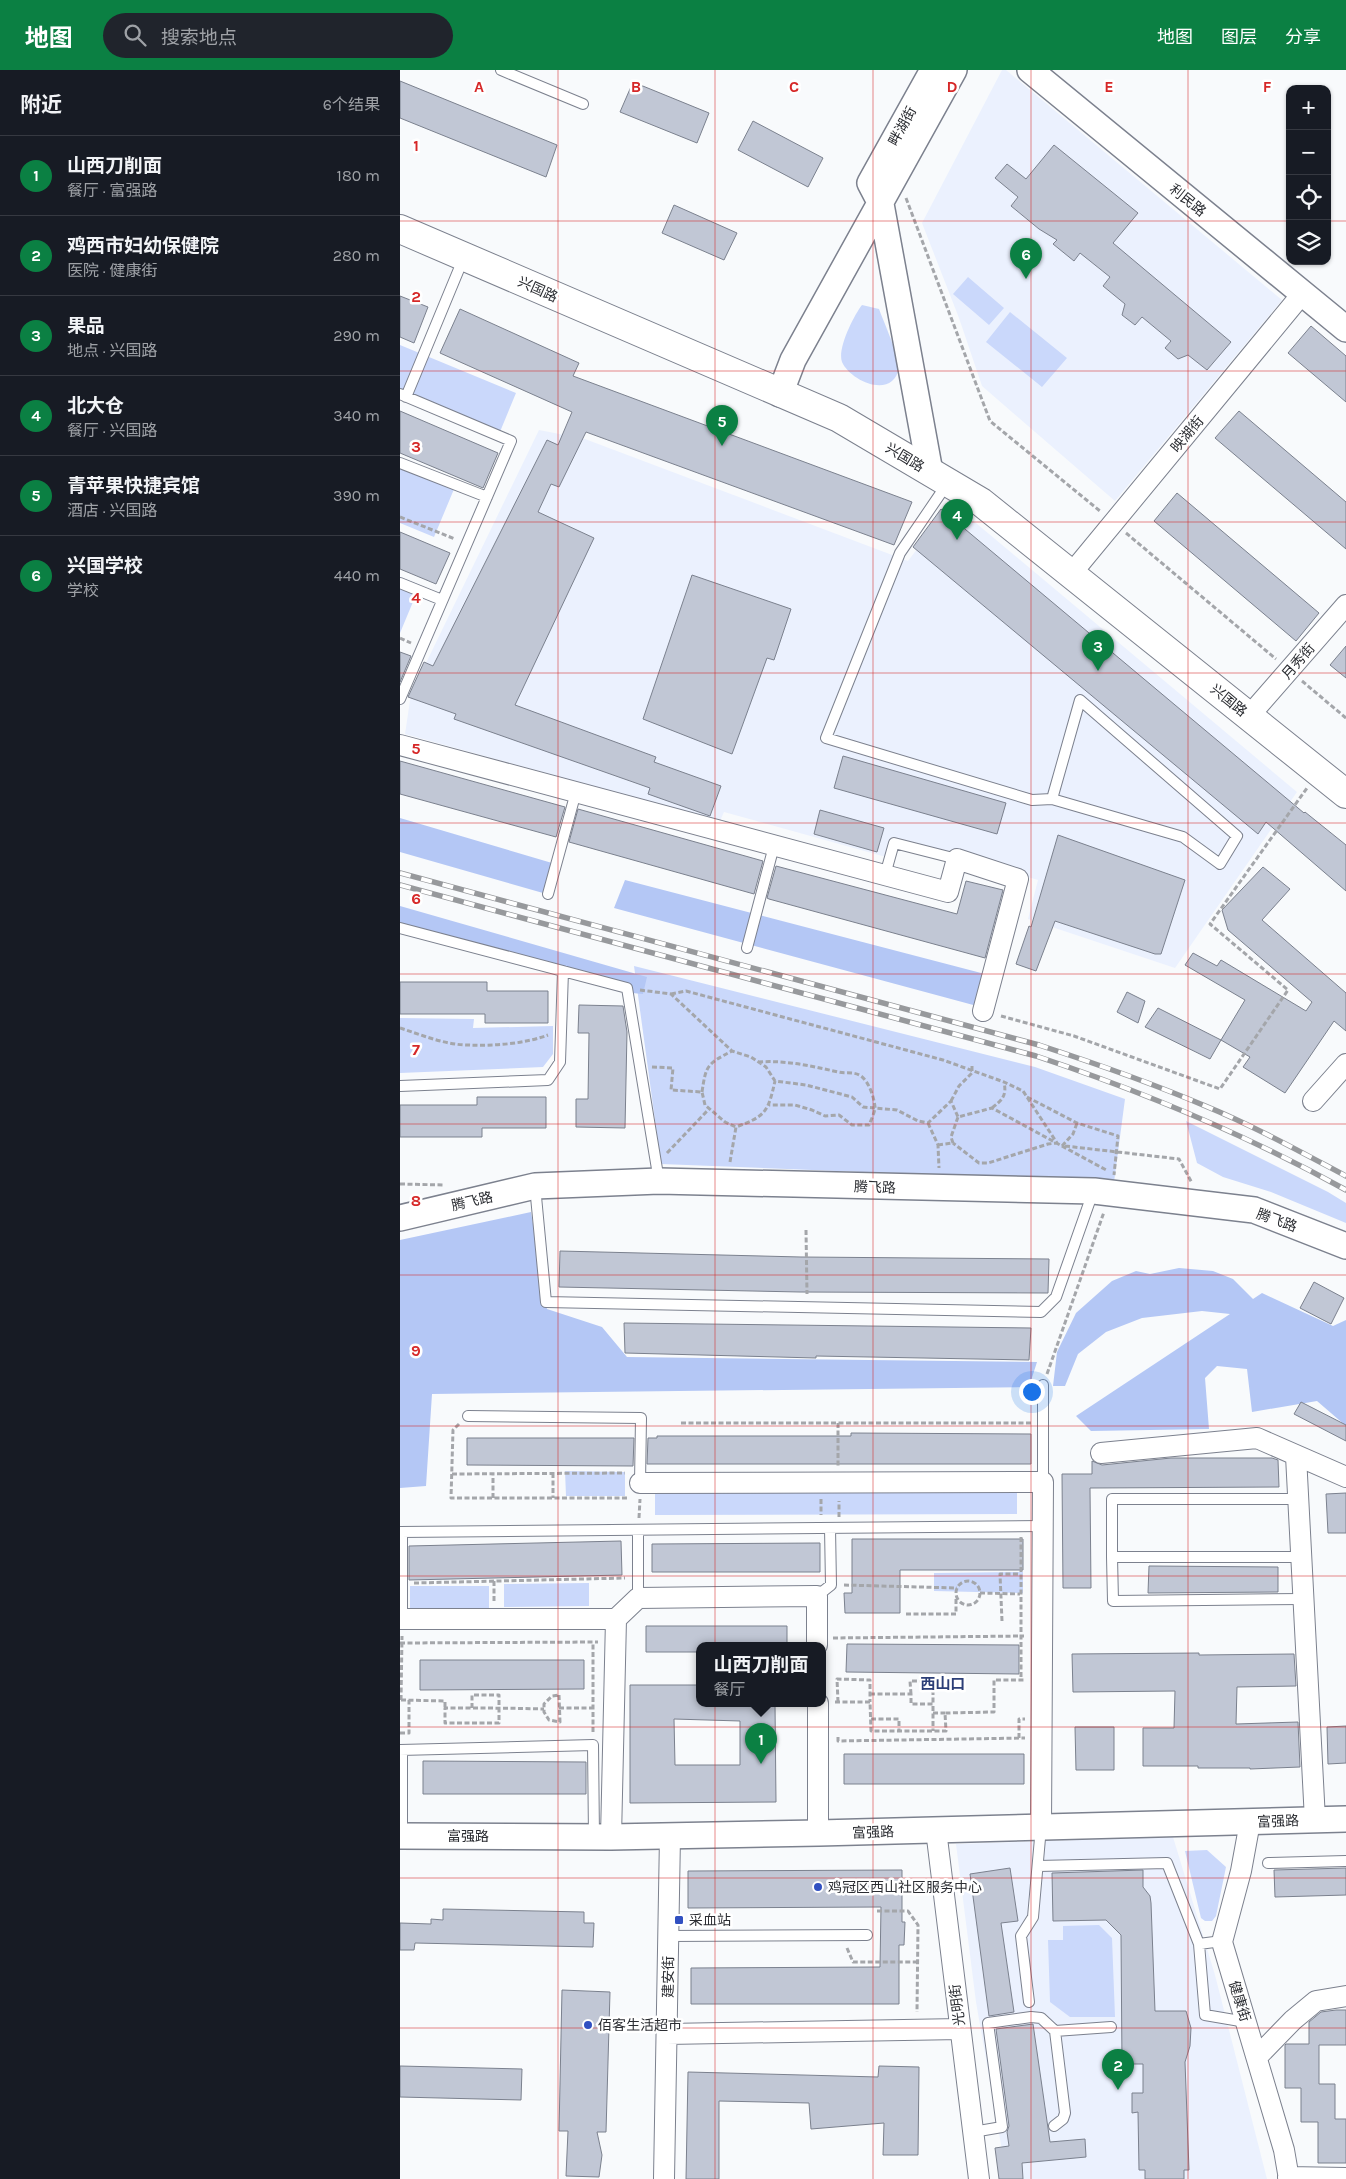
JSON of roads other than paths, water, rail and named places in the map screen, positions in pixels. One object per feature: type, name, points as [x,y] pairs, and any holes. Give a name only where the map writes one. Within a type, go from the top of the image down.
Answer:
[{"type":"main road","name":"兴国路","points":[[400,229],[780,394],[840,418],[981,502],[1346,794]]},
{"type":"street","name":"畔湖街","points":[[876,193],[933,70]]},
{"type":"street","points":[[780,394],[793,360],[876,193],[898,174],[954,70]]},
{"type":"street","name":"利民路","points":[[1030,70],[1346,329]]},
{"type":"street","points":[[876,193],[939,478]]},
{"type":"street","name":"映湖街","points":[[1071,574],[1302,294]]},
{"type":"street","name":"月秀街","points":[[1249,716],[1289,670],[1344,613]]},
{"type":"street","points":[[400,746],[948,892],[957,859],[1018,878],[983,1011]]},
{"type":"street","points":[[1313,1102],[1346,1064]]},
{"type":"street","name":"腾飞路","points":[[400,1218],[535,1186],[658,1173],[732,1182],[1113,1186],[1254,1210],[1346,1246]]},
{"type":"street","points":[[1101,1453],[1257,1438],[1346,1477]]},
{"type":"street","points":[[1296,1456],[1315,1820]]},
{"type":"street","points":[[640,1478],[1043,1482],[1041,1827]]},
{"type":"street","points":[[401,1619],[616,1619],[638,1598],[824,1591],[817,1642]]},
{"type":"street","points":[[602,1837],[614,1708],[616,1619]]},
{"type":"street","points":[[818,1833],[828,1702]]},
{"type":"street","name":"富强路","points":[[401,1836],[670,1836],[1346,1819]]},
{"type":"street","points":[[1222,1941],[1241,1871],[1250,1822]]},
{"type":"street","name":"光明街","points":[[936,1830],[979,2179]]},
{"type":"street","name":"建安街","points":[[664,2179],[670,1836]]},
{"type":"street","name":"健康街","points":[[1222,1941],[1284,2150],[1288,2178]]},
{"type":"street","points":[[1257,2057],[1293,2020],[1316,2001],[1346,1996]]},
{"type":"street","points":[[667,2034],[960,2029]]},
{"type":"street","points":[[1288,2178],[1346,2178]]},
{"type":"lane","points":[[501,70],[583,104]]},
{"type":"lane","points":[[400,699],[511,441],[403,395],[464,256]]},
{"type":"lane","points":[[400,463],[486,497]]},
{"type":"lane","points":[[939,478],[900,553],[826,738],[1032,800],[1052,799],[1182,837],[1220,864],[1237,836],[1080,700],[1052,799]]},
{"type":"lane","points":[[400,583],[442,600]]},
{"type":"lane","points":[[548,894],[576,792]]},
{"type":"lane","points":[[885,875],[894,842],[957,859]]},
{"type":"lane","points":[[747,948],[774,846]]},
{"type":"lane","points":[[400,928],[627,988],[658,1173]]},
{"type":"lane","points":[[400,1086],[548,1080],[560,1062],[563,971]]},
{"type":"lane","points":[[535,1186],[546,1302],[1042,1312],[1056,1297],[1113,1186]]},
{"type":"lane","points":[[1043,1385],[1043,1482]]},
{"type":"lane","points":[[468,1416],[641,1418],[640,1478]]},
{"type":"lane","points":[[1298,1499],[1112,1499],[1113,1601],[1304,1599]]},
{"type":"lane","points":[[401,1619],[401,1532],[1043,1526]]},
{"type":"lane","points":[[824,1591],[834,1528]]},
{"type":"lane","points":[[638,1530],[638,1598]]},
{"type":"lane","points":[[1112,1557],[1301,1557]]},
{"type":"lane","points":[[401,1836],[401,1750],[593,1745],[602,1837]]},
{"type":"lane","points":[[1029,2002],[1021,1936],[1032,1917],[1041,1827]]},
{"type":"lane","points":[[1268,1863],[1346,1861]]},
{"type":"lane","points":[[1038,1866],[1167,1862],[1199,1944],[1204,2015],[1246,2022]]},
{"type":"lane","points":[[668,1936],[867,1936]]},
{"type":"lane","points":[[1199,1944],[1222,1941]]},
{"type":"lane","points":[[973,2132],[1002,2127],[988,2023],[1031,2017],[1041,2018],[1055,2031],[1065,2113],[1063,2119],[1054,2126]]},
{"type":"lane","points":[[1055,2031],[1111,2027]]},
{"type":"railway","points":[[400,873],[1039,1045],[1142,1081],[1221,1113],[1346,1176]]},
{"type":"railway","points":[[400,885],[1036,1056],[1116,1084],[1194,1116],[1271,1151],[1346,1190]]},
{"type":"place","name":"兴国学校","points":[[1026,279]]},
{"type":"place","name":"青苹果快捷宾馆","points":[[722,446]]},
{"type":"place","name":"北大仓","points":[[957,540]]},
{"type":"place","name":"果品","points":[[1098,671]]},
{"type":"place","name":"山西刀削面","points":[[761,1764]]},
{"type":"place","name":"鸡冠区西山社区服务中心","points":[[818,1887]]},
{"type":"place","name":"采血站","points":[[679,1920]]},
{"type":"place","name":"佰客生活超市","points":[[588,2025]]},
{"type":"place","name":"鸡西市妇幼保健院","points":[[1118,2090]]},
{"type":"district","name":"西山口","points":[[943,1684]]}]
